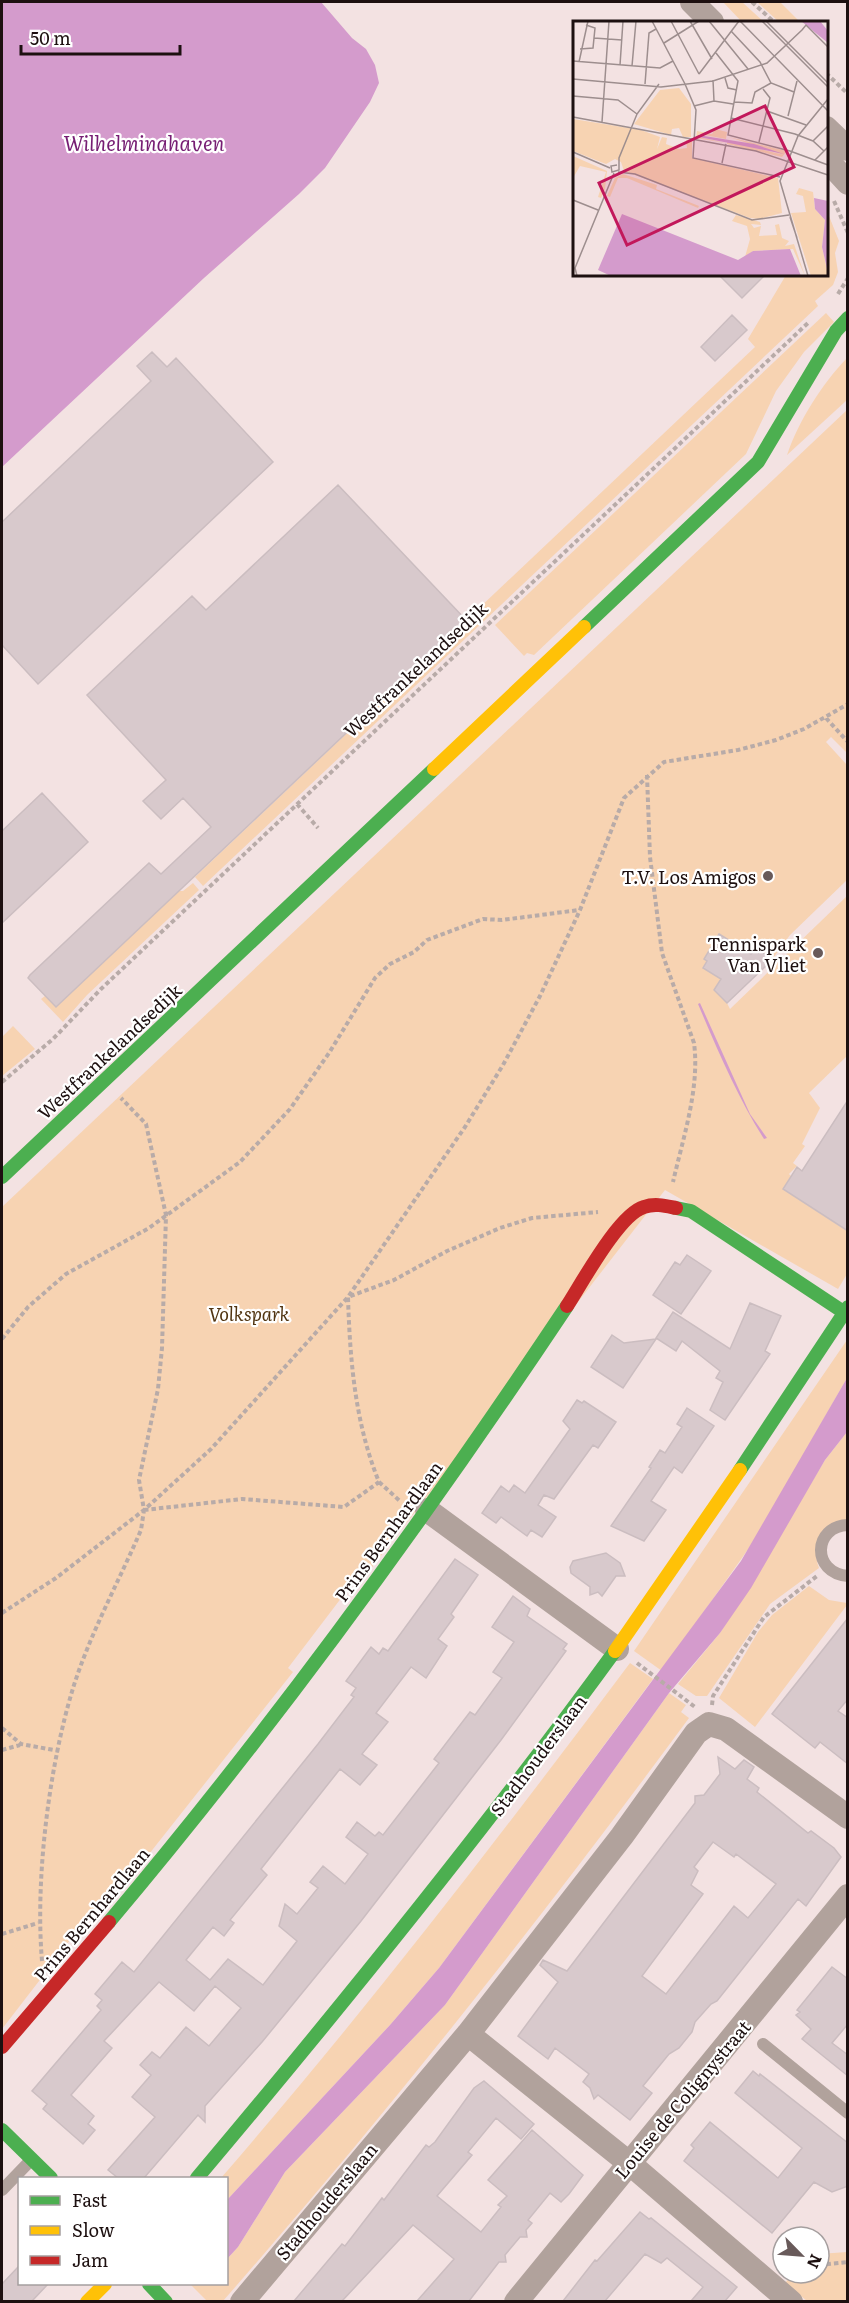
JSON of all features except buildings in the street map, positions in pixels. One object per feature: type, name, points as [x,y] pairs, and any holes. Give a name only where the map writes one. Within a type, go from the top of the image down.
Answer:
[{"type":"street","points":[[692,2],[711,21]]},
{"type":"street","points":[[828,130],[848,149]]},
{"type":"street","points":[[828,163],[840,190]]},
{"type":"street","name":"Westfrankelandsedijk","points":[[2,1177],[758,462],[836,331],[848,318]]},
{"type":"street","points":[[818,362],[838,351]]},
{"type":"street","name":"Prins Bernhardlaan","points":[[2,2048],[154,1867],[268,1724],[427,1510],[619,1226],[642,1207],[668,1206],[691,1211],[846,1312]]},
{"type":"street","name":"Stadhouderslaan","points":[[198,2177],[387,1952],[617,1649],[730,1487],[846,1312]]},
{"type":"street","points":[[427,1510],[617,1649]]},
{"type":"street","points":[[709,1724],[726,1729],[848,1817]]},
{"type":"street","name":"Stadhouderslaan","points":[[242,2301],[468,2034],[622,1836],[696,1733],[709,1724]]},
{"type":"street","name":"Louise de Colignystraat","points":[[516,2301],[848,1896]]},
{"type":"street","points":[[468,2034],[629,2163],[782,2299]]},
{"type":"street","points":[[2,2130],[50,2177]]},
{"type":"street","points":[[87,2301],[103,2285]]},
{"type":"street","points":[[151,2285],[166,2301]]},
{"type":"lane","points":[[848,1525],[835,1527],[826,1534],[821,1553],[827,1568],[839,1576],[848,1576]]},
{"type":"lane","points":[[763,2044],[848,2113]]},
{"type":"lane","points":[[2,2190],[33,2158]]},
{"type":"path","points":[[752,2],[773,21]]},
{"type":"path","points":[[828,75],[848,94]]},
{"type":"path","points":[[840,190],[848,233]]},
{"type":"path","points":[[835,297],[848,278]]},
{"type":"path","name":"Westfrankelandsedijk","points":[[2,1082],[53,1039],[101,989],[810,321]]},
{"type":"path","points":[[2,1613],[56,1578],[144,1510],[211,1449],[348,1297],[459,1137],[487,1092],[540,996],[580,910],[624,798],[664,762],[738,750],[776,740],[826,718],[848,704]]},
{"type":"path","points":[[826,718],[848,742]]},
{"type":"path","points":[[647,775],[650,857],[662,952],[694,1043],[696,1057],[688,1113],[668,1206]]},
{"type":"path","points":[[297,804],[318,828]]},
{"type":"path","points":[[2,1339],[28,1307],[66,1274],[149,1228],[240,1162],[275,1126],[329,1053],[375,978],[390,964],[414,952],[427,940],[483,919],[502,920],[580,910]]},
{"type":"path","points":[[45,1998],[38,1923],[46,1826],[59,1751],[74,1686],[88,1648],[141,1530],[144,1510],[139,1480],[158,1389],[164,1313],[166,1215],[146,1124],[116,1093]]},
{"type":"path","points":[[348,1297],[394,1280],[447,1251],[500,1228],[532,1218],[608,1211]]},
{"type":"path","points":[[144,1510],[242,1499],[344,1507],[379,1482],[366,1450],[357,1411],[348,1297]]},
{"type":"path","points":[[709,1724],[713,1696],[765,1617],[827,1568]]},
{"type":"path","points":[[648,1671],[673,1689]]},
{"type":"path","points":[[2,1728],[21,1744]]},
{"type":"path","points":[[2,1750],[21,1744],[59,1751]]},
{"type":"path","points":[[2,1934],[38,1923]]},
{"type":"path","points":[[831,2264],[848,2262]]},
{"type":"green space","points":[[723,2],[742,2],[763,21],[741,21]]},
{"type":"green space","points":[[757,2],[780,2],[799,21],[778,21]]},
{"type":"green space","points":[[828,214],[839,241],[835,253],[838,272],[833,285],[815,301],[818,306],[203,886],[195,877],[755,347],[748,339],[785,276],[828,276]]},
{"type":"green space","points":[[826,313],[834,322],[804,352],[776,391],[746,454],[534,655],[527,653],[524,656],[495,625]]},
{"type":"green space","points":[[847,358],[847,400],[787,455],[812,403]]},
{"type":"green space","name":"Volkspark","points":[[847,410],[847,753],[831,737],[826,742],[847,765],[847,880],[790,935],[771,961],[727,1003],[730,1009],[847,896],[847,1056],[809,1093],[820,1108],[802,1144],[805,1146],[793,1163],[797,1166],[789,1174],[791,1176],[783,1189],[847,1231],[847,1274],[838,1289],[665,1190],[366,1575],[361,1572],[288,1668],[293,1672],[138,1868],[133,1865],[46,1969],[2,2029],[2,1207]]},
{"type":"green space","points":[[193,883],[199,890],[87,995],[63,1022],[41,999],[45,996],[56,1007],[179,891],[183,891]]},
{"type":"green space","points":[[13,1026],[35,1049],[2,1076],[2,1037]]},
{"type":"green space","points":[[847,1340],[847,1378],[756,1538],[662,1671],[634,1651]]},
{"type":"green space","points":[[847,1432],[847,1521],[831,1526],[820,1536],[816,1551],[819,1568],[770,1604],[707,1696],[696,1696],[678,1684],[720,1633],[825,1460]]},
{"type":"green space","points":[[809,1586],[829,1600],[847,1603],[847,1605],[755,1727],[719,1698],[758,1632],[772,1615]]},
{"type":"green space","points":[[630,1663],[653,1679],[439,1968],[390,2025],[228,2199],[228,2177],[222,2177],[327,2052],[531,1794]]},
{"type":"green space","points":[[669,1693],[686,1705],[681,1712],[689,1718],[577,1868],[462,2015],[284,2231],[223,2301],[207,2301],[191,2285],[228,2285],[228,2258],[238,2247],[285,2172],[445,2005]]},
{"type":"green space","points":[[847,2252],[847,2301],[807,2301],[787,2285],[831,2285],[831,2253]]},
{"type":"water","name":"Wilhelminahaven","points":[[2,2],[321,2],[352,38],[366,49],[375,65],[379,83],[370,102],[325,168],[2,467]]},
{"type":"water","points":[[700,1003],[750,1114],[767,1138],[764,1139],[754,1123],[737,1090],[698,1004]]},
{"type":"water","points":[[847,1378],[847,1432],[825,1460],[751,1588],[720,1633],[669,1693],[445,2005],[285,2172],[238,2247],[228,2258],[228,2199],[390,2025],[439,1968],[741,1561]]},
{"type":"traffic: fast","points":[[584,627],[758,462],[836,331],[848,318]]},
{"type":"traffic: fast","points":[[2,1177],[434,769]]},
{"type":"traffic: fast","points":[[676,1208],[691,1211],[848,1315]]},
{"type":"traffic: fast","points":[[109,1922],[230,1773],[347,1620],[459,1465],[567,1306]]},
{"type":"traffic: fast","points":[[740,1470],[848,1307]]},
{"type":"traffic: fast","points":[[198,2177],[411,1918],[615,1651]]},
{"type":"traffic: fast","points":[[2,2130],[50,2177]]},
{"type":"traffic: fast","points":[[150,2285],[166,2302]]},
{"type":"traffic: slow","points":[[434,769],[584,627]]},
{"type":"traffic: slow","points":[[615,1651],[740,1470]]},
{"type":"traffic: slow","points":[[87,2302],[104,2285]]},
{"type":"traffic: jam","points":[[567,1306],[613,1235],[634,1212],[652,1205],[676,1208]]},
{"type":"traffic: jam","points":[[2,2047],[109,1922]]},
{"type":"place","name":"T.V. Los Amigos","points":[[768,876]]},
{"type":"place","name":"Tennispark Van Vliet","points":[[818,953]]}]
